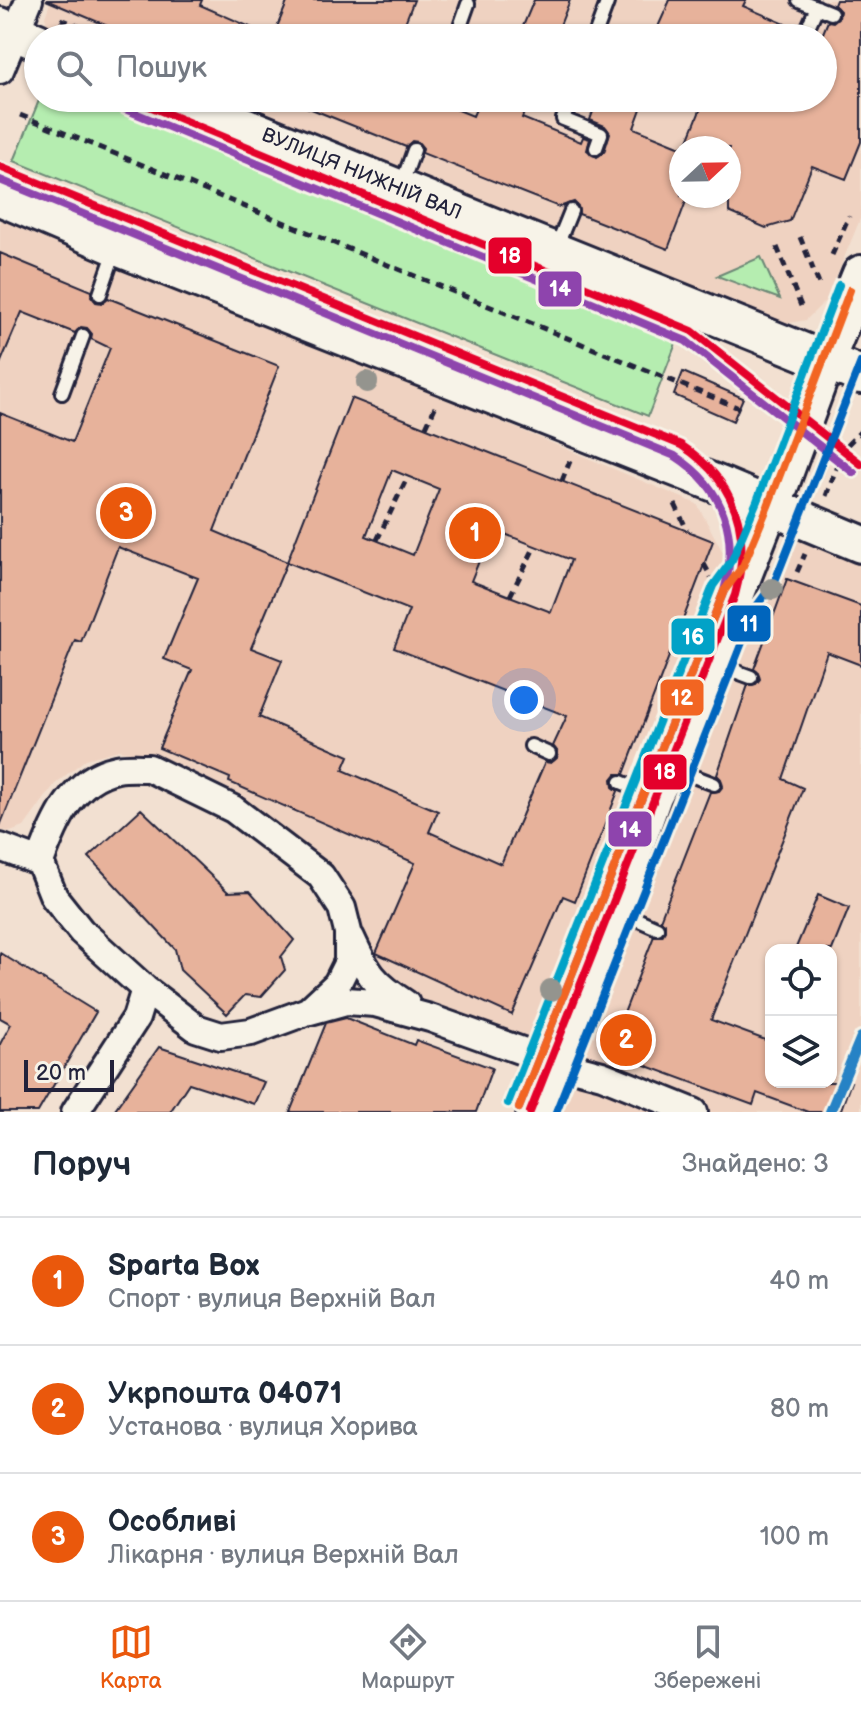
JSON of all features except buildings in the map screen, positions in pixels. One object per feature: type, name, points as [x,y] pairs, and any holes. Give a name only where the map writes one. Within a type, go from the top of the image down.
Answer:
[{"type":"main road","name":"ВУЛИЦЯ НИЖНІЙ ВАЛ","points":[[242,112],[400,188],[861,375]]},
{"type":"main road","points":[[0,197],[117,247],[861,544]]},
{"type":"main road","points":[[772,507],[826,360],[846,266]]},
{"type":"street","points":[[0,70],[24,31]]},
{"type":"street","points":[[533,1112],[614,910],[655,796],[670,767],[772,507]]},
{"type":"street","points":[[430,1018],[382,988],[365,970],[348,932],[342,908],[321,876],[233,809],[149,768],[116,769],[81,786],[54,823],[40,862],[54,897],[81,931],[145,989],[196,1028],[221,1036],[251,1032],[346,1001],[375,1003],[430,1018],[553,1062],[602,1075],[694,1112]]},
{"type":"street","points":[[0,847],[40,862]]},
{"type":"street","points":[[308,1011],[337,984],[348,962],[348,932]]},
{"type":"street","points":[[75,1112],[136,1018],[145,989]]},
{"type":"lane","points":[[799,0],[831,13]]},
{"type":"lane","points":[[599,24],[607,3]]},
{"type":"lane","points":[[461,24],[468,4]]},
{"type":"lane","points":[[809,24],[817,7]]},
{"type":"lane","points":[[566,112],[563,119],[601,134],[596,148]]},
{"type":"lane","points":[[400,188],[414,150]]},
{"type":"lane","points":[[555,251],[571,211]]},
{"type":"lane","points":[[100,294],[117,247]]},
{"type":"lane","points":[[62,393],[83,336]]},
{"type":"lane","points":[[711,662],[751,677]]},
{"type":"lane","points":[[531,746],[549,754]]},
{"type":"lane","points":[[670,767],[714,784]]},
{"type":"lane","points":[[621,782],[655,796]]},
{"type":"lane","points":[[614,910],[657,928]]},
{"type":"path","points":[[20,115],[739,408]]},
{"type":"path","points":[[846,266],[849,216]]},
{"type":"path","points":[[800,237],[819,284],[825,270]]},
{"type":"path","points":[[777,247],[801,306]]},
{"type":"path","points":[[426,427],[436,404]]},
{"type":"path","points":[[562,481],[570,460]]},
{"type":"path","points":[[377,540],[408,476]]},
{"type":"path","points":[[685,506],[674,503],[687,530]]},
{"type":"path","points":[[510,596],[535,546]]},
{"type":"shaded area","points":[[51,0],[861,0],[861,217],[827,299],[806,320],[784,324],[255,112],[837,112],[837,24],[47,24],[45,17]]},
{"type":"shaded area","points":[[0,197],[86,247],[697,504],[733,571],[543,1051],[426,1004],[379,973],[344,894],[149,756],[119,750],[86,759],[55,784],[24,827],[10,832],[0,830]]},
{"type":"shaded area","points":[[787,536],[861,566],[861,1112],[551,1112]]},
{"type":"green space","points":[[34,112],[138,112],[678,338],[648,416],[14,161]]},
{"type":"green space","points":[[761,257],[780,299],[717,276]]},
{"type":"transit line","name":"14","points":[[132,112],[686,341],[854,473]]},
{"type":"transit line","name":"18","points":[[164,112],[692,331],[861,464]]},
{"type":"transit line","name":"18","points":[[0,167],[681,445],[700,459],[727,492],[740,530],[740,572],[735,595],[530,1112]]},
{"type":"transit line","name":"14","points":[[0,180],[675,456],[706,483],[716,498],[724,515],[730,551],[724,591],[519,1108]]},
{"type":"transit line","name":"16","points":[[508,1103],[713,586],[732,560],[757,501],[839,285]]},
{"type":"transit line","name":"12","points":[[519,1108],[724,591],[743,566],[768,506],[850,290]]},
{"type":"transit line","name":"11","points":[[556,1112],[756,607],[775,581],[861,362]]},
{"type":"transit line","points":[[830,1112],[861,1037]]},
{"type":"place","name":"Особливі","points":[[126,513]]},
{"type":"place","name":"Sparta Box","points":[[475,533]]},
{"type":"place","name":"Укрпошта 04071","points":[[626,1040]]}]
